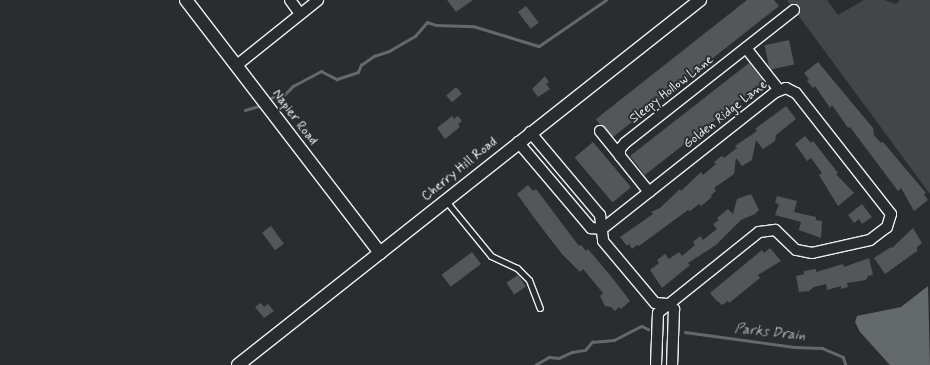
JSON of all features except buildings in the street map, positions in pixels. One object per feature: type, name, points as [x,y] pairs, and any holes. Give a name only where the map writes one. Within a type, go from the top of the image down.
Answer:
[{"type":"street","name":"Napier Road","points":[[186,0],[238,65],[380,253]]},
{"type":"street","points":[[290,0],[300,14]]},
{"type":"street","points":[[238,65],[318,0]]},
{"type":"street","name":"Cherry Hill Road","points":[[238,365],[530,132],[700,0]]},
{"type":"street","name":"Sleepy Hollow Lane","points":[[620,156],[620,149],[625,143],[794,10]]},
{"type":"street","points":[[746,48],[779,90]]},
{"type":"street","name":"Golden Ridge Lane","points":[[602,228],[779,90],[789,88],[796,93],[889,210],[890,223],[883,232],[870,240],[808,253],[792,247],[775,230],[762,230],[666,304]]},
{"type":"street","points":[[600,131],[649,192]]},
{"type":"street","points":[[530,132],[600,215],[603,241],[655,303],[666,304],[674,309],[672,365]]},
{"type":"street","points":[[518,142],[591,228],[602,228]]},
{"type":"street","points":[[560,192],[572,182]]},
{"type":"street","points":[[656,365],[658,313],[666,304]]},
{"type":"lane","points":[[445,200],[491,256],[517,268],[529,280],[540,308]]},
{"type":"shaded area","points":[[787,0],[827,0],[838,15],[864,0],[885,0],[896,4],[900,0],[930,0],[930,194]]},
{"type":"shaded area","points":[[928,286],[930,365],[890,365],[860,332],[855,322],[857,316],[901,307]]},
{"type":"waterway","points":[[268,100],[276,95],[284,95],[293,86],[321,71],[337,79],[358,72],[361,65],[374,56],[389,51],[415,36],[427,22],[436,25],[473,26],[539,46],[606,0]]},
{"type":"waterway","points":[[245,110],[259,106]]},
{"type":"waterway","name":"Parks Drain","points":[[535,365],[549,357],[559,358],[572,352],[585,350],[592,342],[614,340],[642,326],[648,329]]},
{"type":"waterway","name":"Parks Drain","points":[[685,332],[794,347],[822,348],[843,357],[846,365]]}]
